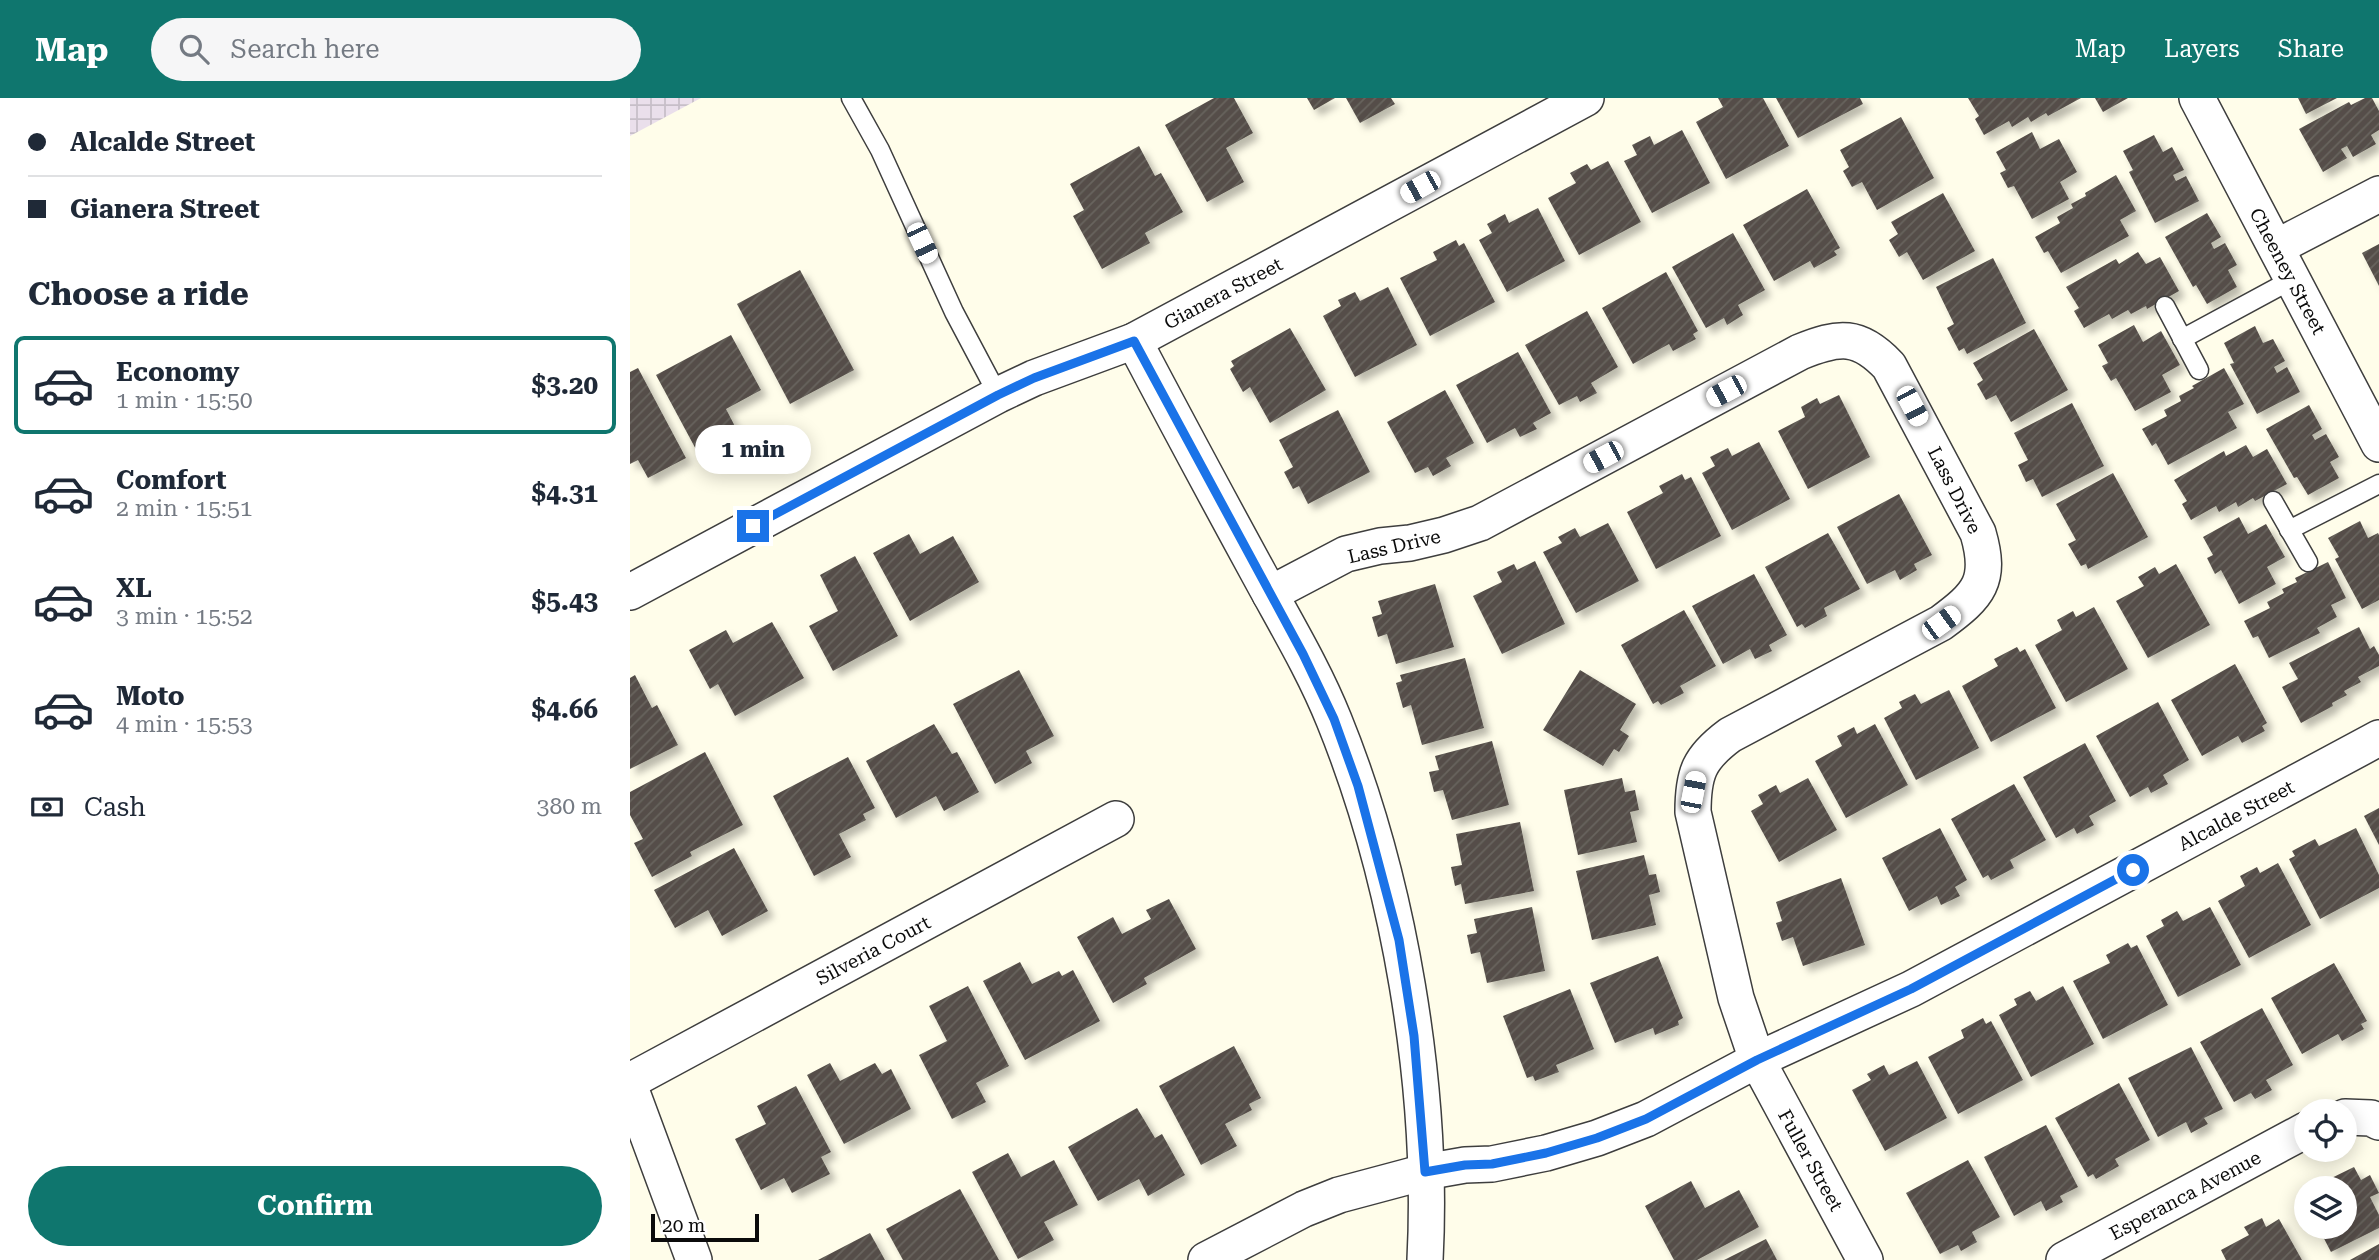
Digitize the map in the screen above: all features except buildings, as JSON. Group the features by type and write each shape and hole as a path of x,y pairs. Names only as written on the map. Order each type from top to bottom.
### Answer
{"street":[{"name":"Gianera Street","path":"630,592 998,395 1034,378 1134,341 1586,98"},
{"name":"Cheeney Street","path":"2197,98 2379,444"},
{"path":"2277,247 2379,194"},
{"name":"Lass Drive","path":"1270,594 1346,554 1380,546 1410,543 1480,523 1821,343 1843,340 1862,343 1876,352 1900,384 1978,533 1984,555 1983,576 1975,594 1960,610 1941,623 1730,735 1709,751 1697,770 1693,812 1736,998 1757,1060"},
{"path":"1134,341 1334,719 1358,786 1399,940 1411,1010 1425,1172 1424,1260"},
{"name":"Alcalde Street","path":"1206,1260 1316,1204 1374,1184 1425,1172 1546,1153 1597,1138 1646,1119 1757,1060 1911,989 2379,738"},
{"name":"Silveria Court","path":"630,1081 1116,819"},
{"name":"Fuller Street","path":"1757,1060 1866,1260"},
{"path":"630,1087 694,1260"},
{"path":"2357,1117 2371,1118 2379,1122"},
{"name":"Esperanca Avenue","path":"2064,1260 2294,1136"}],"lane":[{"path":"851,98 880,150 954,312 998,395"},
{"path":"2182,339 2293,279"},
{"path":"2165,306 2199,370"},
{"path":"2289,530 2379,484"},
{"path":"2273,501 2308,562"}],"shaded area":[{"path":"630,98 701,98 630,136"}],"route":[{"path":"753,526 998,395 1034,378 1134,341 1303,654 1334,719 1358,786 1399,940 1414,1036 1425,1172 1465,1165 1492,1164 1546,1153 1597,1138 1646,1119 1757,1060 1911,989 2133,870"}]}
